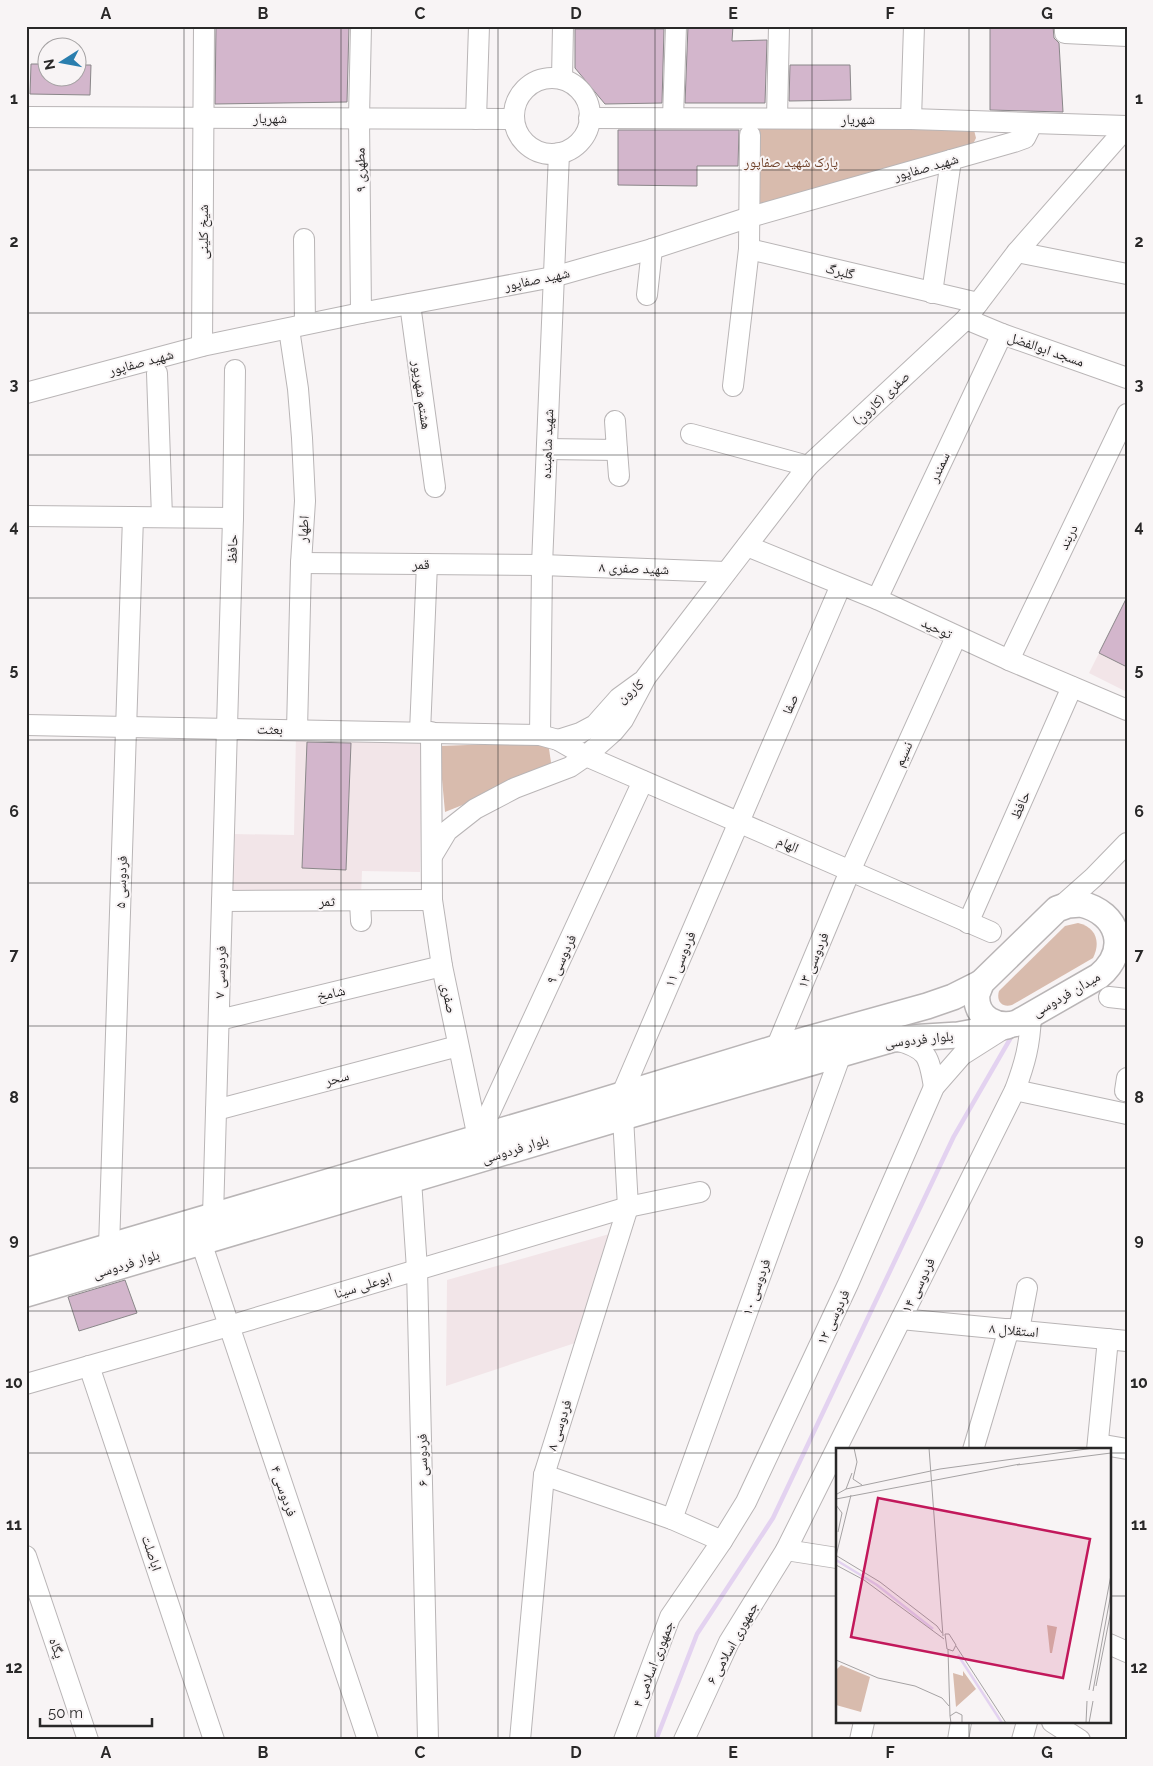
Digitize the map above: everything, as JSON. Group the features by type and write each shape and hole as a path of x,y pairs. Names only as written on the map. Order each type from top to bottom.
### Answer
{"main road":[{"path":"1008,1026 995,1024 985,1018 978,1007 977,995 981,983 1057,909 1068,905 1081,904 1093,907 1114,922"},
{"name":"میدان فردوسی","path":"1008,1026 1117,966 1114,958 1117,946 1114,922"},
{"name":"بلوار فردوسی","path":"26,1294 411,1180 622,1106 776,1048 927,1006 953,997 981,983"},
{"name":"بلوار فردوسی","path":"26,1271 478,1138 840,1054 893,1039 958,1035 1008,1026"}],"street":[{"name":"شیخ کلینی","path":"202,346 204,26"},
{"name":"مطهری ۹","path":"361,313 360,118 362,26"},
{"path":"476,118 479,26"},
{"path":"562,79 563,26"},
{"path":"673,118 676,26"},
{"path":"777,118 779,26"},
{"path":"911,119 914,26"},
{"path":"1065,30 1127,36"},
{"path":"542,79 562,79 575,86 587,103 589,118 586,131 578,143 559,153 545,153 532,148 522,138 515,126 514,119 518,100 530,85 542,79"},
{"name":"شهریار","path":"26,117 514,119"},
{"name":"شهریار","path":"589,118 911,119 1127,127"},
{"name":"شهید صفاپور","path":"26,393 202,346 361,313 553,278 652,249 750,217 1025,138 1032,124"},
{"name":"صفری (کارون)","path":"646,677 808,466 966,319 1017,252 1127,127"},
{"path":"733,386 749,249 750,134"},
{"name":"شهید شاهبنده","path":"549,738 542,565 559,153"},
{"path":"932,293 952,160"},
{"name":"اطهار","path":"297,730 300,563 305,501 298,389 297,327 304,239"},
{"path":"647,295 652,249"},
{"name":"گلبرگ","path":"749,249 978,303"},
{"path":"1017,252 1127,274"},
{"name":"هشتم شهریور","path":"410,304 435,487"},
{"name":"مسجد ابوالفضل","path":"966,319 1002,334 1127,378"},
{"name":"سمندر","path":"877,599 1002,334"},
{"name":"حافظ","path":"227,728 235,370"},
{"path":"157,373 162,517"},
{"name":"دربند","path":"1009,660 1127,414"},
{"path":"615,421 619,476"},
{"path":"691,434 808,466"},
{"path":"547,449 618,450"},
{"path":"26,516 233,518"},
{"name":"فردوسی ۵","path":"109,1247 133,517"},
{"name":"توحید","path":"748,546 877,599 956,637 1127,710"},
{"name":"قمر","path":"300,563 542,565"},
{"name":"صفری","path":"427,564 425,732 432,812 432,900 442,966 478,1138"},
{"name":"شهید صفری ۸","path":"542,565 726,572"},
{"name":"صفا","path":"739,822 841,585"},
{"name":"نسیم","path":"850,871 956,637"},
{"name":"کارون","path":"549,738 580,733 594,725 619,698 646,677"},
{"name":"کارون","path":"432,856 447,831 475,809 515,788 570,767 586,756 614,731 623,720 646,677"},
{"name":"حافظ","path":"968,923 1072,687"},
{"name":"بعثت","path":"26,725 513,734 549,738"},
{"name":"فردوسی ۷","path":"213,1216 227,728"},
{"name":"الهام","path":"549,738 586,756 990,932"},
{"name":"فردوسی ۹","path":"478,1138 644,781"},
{"path":"432,812 455,825"},
{"name":"فردوسی ۱۱","path":"622,1106 739,822"},
{"path":"1057,909 1094,877 1127,843"},
{"name":"فردوسی ۱۳","path":"776,1048 850,871"},
{"path":"1094,877 1097,895 1114,922"},
{"name":"ثمر","path":"222,901 432,900"},
{"path":"360,901 361,921"},
{"name":"شامخ","path":"219,1020 442,966"},
{"name":"فردوسی ۱۴","path":"837,1448 1015,1090 1026,1060 1030,1038 1030,1015"},
{"name":"فردوسی ۱۲","path":"722,1541 746,1502 840,1302 934,1087 962,1055 1008,1026"},
{"path":"893,1039 912,1045 924,1052 930,1065 934,1087"},
{"name":"سحر","path":"216,1110 458,1046"},
{"name":"فردوسی ۱۰","path":"672,1519 840,1054"},
{"path":"1015,1090 1127,1114"},
{"name":"فردوسی ۸","path":"520,1740 544,1475 628,1208 622,1106"},
{"name":"فردوسی ۶","path":"411,1180 418,1269 428,1740"},
{"name":"ابوعلی سینا","path":"26,1384 628,1208 700,1192"},
{"name":"فردوسی ۴","path":"201,1242 368,1740"},
{"path":"974,1448 1027,1288"},
{"name":"استقلال ۸","path":"901,1320 1117,1340"},
{"path":"1117,1340 1098,1447 1127,1449"},
{"name":"اباصلت","path":"89,1366 214,1740"},
{"name":"فردوسی ۱۴","path":"786,1550 836,1450"},
{"path":"544,1475 672,1519 722,1541"},
{"name":"جمهوری اسلامی ۴","path":"624,1740 670,1617 722,1541"},
{"path":"786,1550 836,1558"},
{"name":"جمهوری اسلامی ۶","path":"684,1740 729,1642 786,1550"},
{"name":"پگاه","path":"26,1556 88,1740"},
{"path":"1110,1644 1127,1652"},
{"path":"860,1740 864,1724"},
{"path":"958,1740 962,1724"},
{"path":"1022,1740 1026,1724"},
{"path":"1055,1724 1080,1740"}],"shaded area":[{"path":"1127,597 1127,692 1089,673"},
{"path":"296,734 422,737 420,872 362,871 361,898 232,895 233,834 294,835"},
{"path":"613,1233 575,1343 446,1386 447,1280"}],"green space":[{"name":"پارک شهید صفاپور","path":"756,127 974,130 976,138 972,146 754,210"},
{"path":"548,742 552,769 445,812 439,746"},
{"path":"1078,923 1089,928 1095,936 1097,946 1093,958 1012,1005 1003,1005 998,998 999,991 1065,926"}],"building":[{"path":"216,26 349,26 347,102 215,104"},
{"path":"688,26 733,26 732,41 767,40 765,103 685,103"},
{"path":"990,26 1053,26 1054,38 1059,43 1063,112 990,110"},
{"path":"575,29 664,29 662,103 605,104 575,68"},
{"path":"31,64 38,64 38,88 88,88 88,65 91,65 90,95 30,94"},
{"path":"790,65 850,65 851,100 789,101"},
{"path":"618,130 739,130 738,166 697,166 697,186 618,185"},
{"path":"1127,597 1127,667 1099,653"},
{"path":"307,742 351,743 346,870 302,868"},
{"path":"125,1280 137,1313 79,1331 68,1297"}],"waterway":[{"path":"656,1740 697,1634 773,1518 954,1136 1010,1039"}]}
